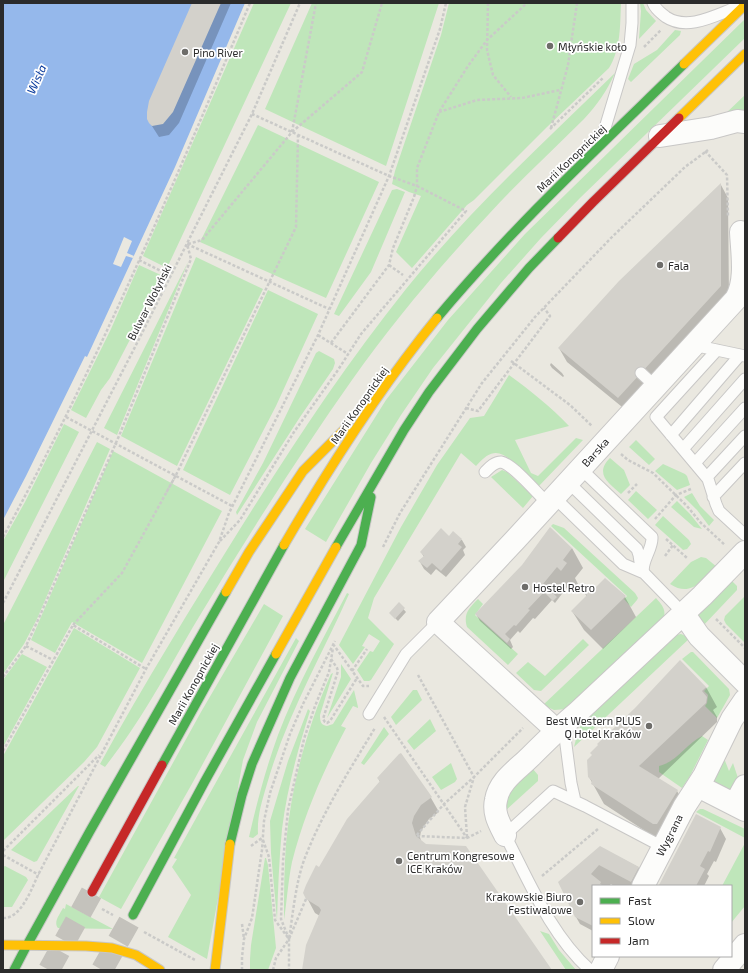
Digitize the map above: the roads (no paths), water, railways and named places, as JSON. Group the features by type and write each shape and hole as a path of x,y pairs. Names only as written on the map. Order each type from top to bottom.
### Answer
{"main road":[{"name":"Marii Konopnickiej","path":"92,892 288,539 329,470 368,411 436,319 487,260 530,215 745,5"},
{"path":"134,915 208,774 377,475 429,392 500,300 559,236 745,54"},
{"path":"14,970 94,824 249,552 303,471 335,438 368,411"},
{"path":"215,970 230,845 250,770 263,736 281,697 361,545 377,475"},
{"path":"3,946 101,946 119,949 136,955 153,964 160,970"}],"street":[{"path":"660,136 711,128 738,121 745,122"},
{"name":"Barska","path":"438,622 562,488 648,380 693,345 736,299 744,272 735,225"},
{"path":"501,828 495,808 498,793 501,786 507,779 556,730 577,713 742,555"},
{"path":"683,613 699,636 745,682"},
{"path":"438,622 556,730"},
{"name":"Wygrana","path":"644,885 684,807 698,786 732,719 745,700"},
{"path":"698,786 742,800"},
{"path":"724,970 745,945"},
{"path":"602,970 608,957"}],"lane":[{"path":"600,147 630,45 632,3"},
{"path":"653,3 656,10 670,19 685,24 703,20 745,5"},
{"path":"670,435 743,356 693,345"},
{"path":"717,350 656,417 707,477 717,508 722,515 745,535"},
{"path":"683,449 745,379"},
{"path":"696,463 745,408"},
{"path":"707,477 745,436"},
{"path":"485,472 494,464 500,462 562,488 652,537 652,544 643,569 644,573"},
{"path":"713,497 745,463"},
{"path":"562,488 637,549 641,570 683,613"},
{"path":"562,488 623,564 644,573"},
{"name":"Barska","path":"369,714 406,654 438,622"},
{"path":"556,730 565,737 571,784 575,801"},
{"path":"590,970 572,953 556,930 501,828 553,791 663,847"}],"water":[{"name":"Wisła","path":"3,3 245,3 175,167 87,357 85,356 3,520"}],"tunnel":[{"path":"49,970 92,892"},
{"path":"102,970 133,915"}],"place":[{"name":"Młyńskie koło","path":"550,46"},
{"name":"Pino River","path":"185,52"},
{"name":"Fala","path":"660,265"},
{"name":"Hostel Retro","path":"525,587"},
{"name":"Best Western PLUS Q Hotel Kraków","path":"649,726"},
{"name":"Centrum Kongresowe ICE Kraków","path":"399,861"},
{"name":"Krakowskie Biuro Festiwalowe","path":"580,902"}]}
